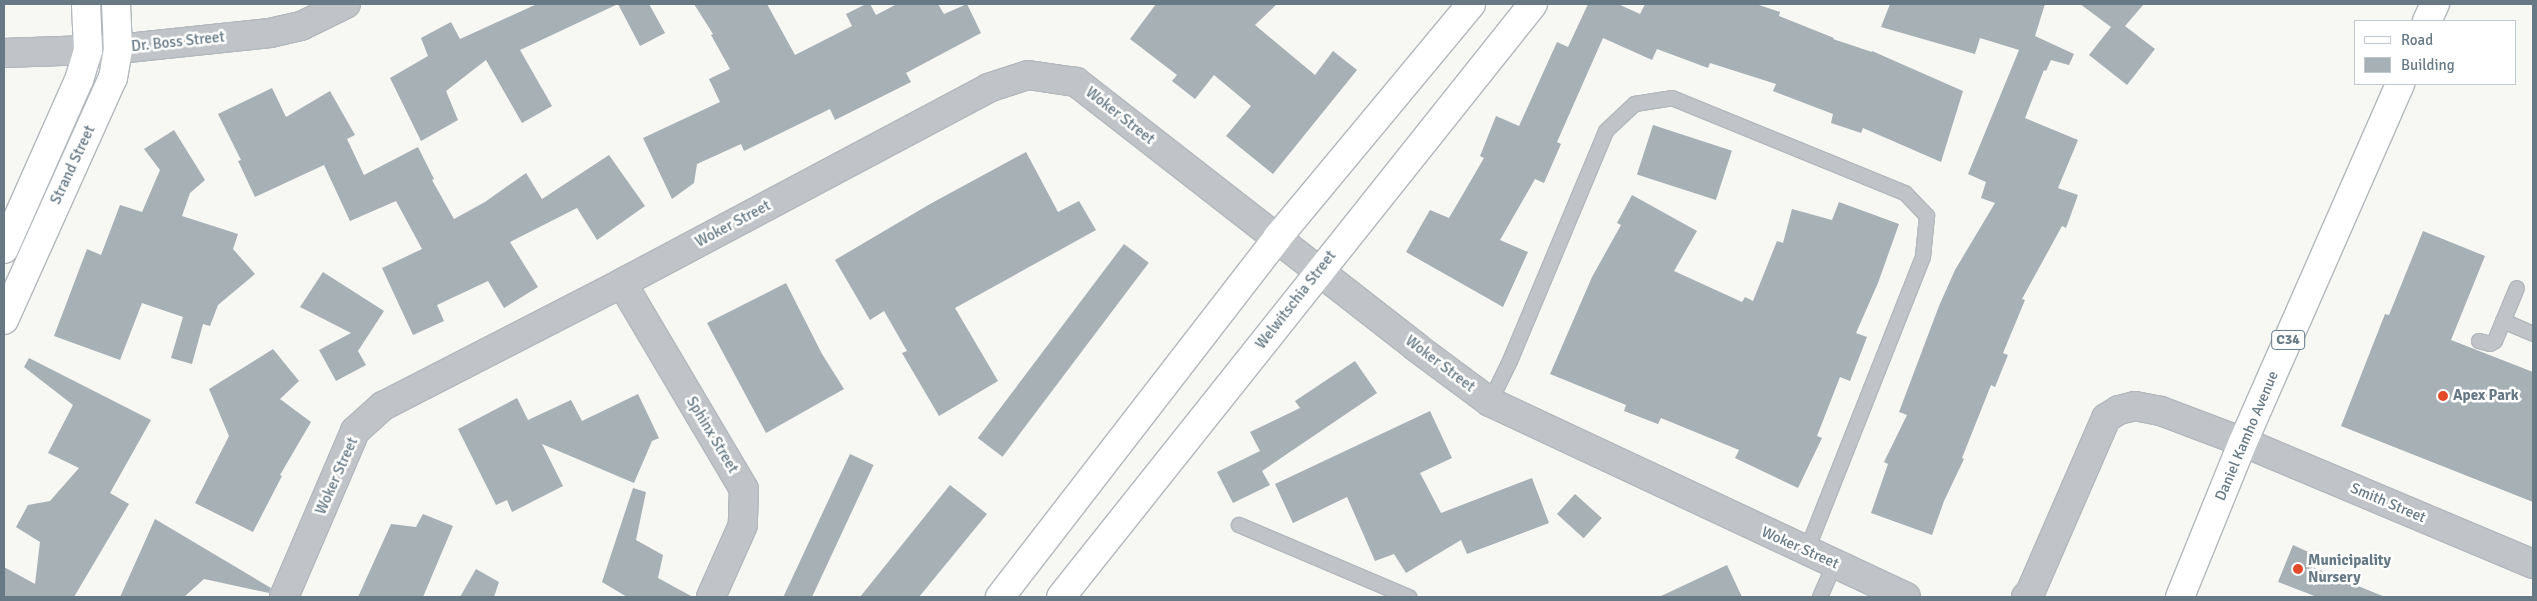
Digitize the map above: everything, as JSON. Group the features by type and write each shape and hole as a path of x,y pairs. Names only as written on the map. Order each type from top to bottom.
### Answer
{"street":[{"name":"Strand Street","path":"4,250 79,80 88,50 86,4"},
{"name":"Strand Street","path":"4,320 113,78 118,49 116,4"},
{"name":"Dr. Boss Street","path":"4,53 118,49 270,32 301,26 346,4"},
{"path":"1000,597 1277,238 1472,4"},
{"name":"Welwitschia Street","path":"1061,597 1318,271 1533,4"},
{"path":"2427,20 2435,4"},
{"name":"Woker Street","path":"284,597 356,432 383,406 622,283 988,88 1028,75 1076,82 1318,271 1490,402 1806,552 1906,597"},
{"name":"Daniel Kamho Avenue","path":"2180,597 2243,442 2400,85"},
{"name":"Sphinx Street","path":"622,283 744,489 743,525 711,597"},
{"path":"2026,597 2030,593 2106,418 2118,410 2135,406 2162,411 2243,442"},
{"name":"Smith Street","path":"2243,442 2533,564"}],"lane":[{"path":"1490,402 1510,361 1606,131 1635,104 1672,98 1905,193 1927,216 1924,257 1806,552"},
{"path":"2480,341 2490,344 2495,341 2517,288"},
{"path":"2503,320 2532,334"},
{"path":"1239,525 1409,597"},
{"path":"1820,597 1834,564"}],"building":[{"path":"537,4 618,4 520,50 552,106 522,123 486,60 446,91 458,120 421,141 390,78 428,56 421,38 451,22 460,39"},
{"path":"618,4 649,4 665,33 640,46"},
{"path":"694,4 767,4 795,55 852,26 846,14 866,4 870,4 876,15 897,4 938,4 944,14 967,4 981,33 906,73 911,82 835,120 830,109 744,151 741,144 697,164 694,183 672,199 643,138 720,102 709,79 730,69 711,35 713,34"},
{"path":"1156,4 1277,4 1255,25 1315,75 1333,51 1357,70 1273,174 1226,136 1251,106 1214,75 1195,99 1172,81 1177,75 1130,39"},
{"path":"1588,4 1618,4 1640,14 1645,4 1756,4 1780,12 1779,16 1833,39 1872,51 1963,91 1941,162 1863,128 1861,133 1831,123 1833,114 1773,91 1776,84 1710,63 1708,68 1657,49 1652,60 1603,38 1557,142 1561,144 1544,183 1535,179 1500,240 1528,252 1503,307 1406,252 1430,210 1449,218 1484,158 1480,156 1496,116 1519,126 1557,42 1568,47"},
{"path":"1890,4 2045,4 2035,36 2074,54 2069,65 2051,60 2046,71 2044,70 2025,118 2078,140 2058,188 2078,195 2066,228 2062,226 2022,299 2025,300 2003,353 2008,355 1995,387 1991,385 1962,458 1964,459 1944,501 1932,535 1871,513 1888,464 1884,462 1907,415 1899,412 1939,306 1955,270 1995,203 1981,198 1986,182 1968,174 2019,50 1980,38 1975,54 1881,27"},
{"path":"2080,4 2144,4 2125,26 2155,49 2127,85 2089,55 2111,27"},
{"path":"272,88 286,117 330,91 355,135 347,139 364,175 418,147 434,179 432,180 454,219 485,202 526,173 542,199 609,155 645,206 597,240 577,208 510,242 538,287 504,308 488,281 437,305 444,321 413,335 382,268 422,249 396,201 350,221 324,165 255,197 238,161 241,160 218,114"},
{"path":"1653,125 1732,151 1716,200 1637,174"},
{"path":"174,130 205,180 190,193 182,216 238,234 233,249 255,274 218,305 210,326 203,324 192,364 171,358 183,317 142,303 120,360 54,336 87,249 101,255 120,205 142,212 160,170 144,149"},
{"path":"1026,152 1058,212 1079,201 1096,230 955,308 998,381 939,416 902,353 907,351 884,311 870,320 835,260 930,204"},
{"path":"1632,195 1697,231 1674,271 1742,302 1745,297 1753,301 1777,241 1783,243 1792,209 1832,220 1839,202 1899,224 1878,283 1856,333 1867,337 1850,381 1840,377 1817,436 1822,438 1798,488 1735,458 1739,450 1661,418 1658,424 1624,411 1626,405 1550,374 1592,277 1621,225 1617,223"},
{"name":"Apex Park","path":"2423,231 2485,256 2451,340 2533,372 2533,502 2341,426 2385,314 2389,315"},
{"path":"1124,244 1149,263 1003,457 978,438"},
{"path":"323,272 384,311 358,351 366,365 336,381 319,350 351,333 300,307"},
{"path":"786,283 822,354 844,389 766,433 707,323"},
{"path":"273,349 299,381 280,399 311,422 280,475 282,476 253,532 195,503 229,436 209,389"},
{"path":"29,358 151,420 110,493 129,504 74,597 4,597 4,567 35,584 40,542 16,527 28,505 50,501 79,468 48,453 73,405 24,367"},
{"path":"1355,361 1377,393 1262,471 1270,485 1233,503 1217,472 1260,451 1250,432 1300,408 1295,401"},
{"path":"638,394 659,438 652,441 634,483 542,444 563,486 512,512 507,500 496,505 458,429 517,398 528,420 571,400 582,421"},
{"path":"1430,411 1452,458 1420,473 1441,513 1532,478 1549,523 1467,554 1461,540 1406,573 1394,554 1375,561 1347,497 1293,523 1275,484"},
{"path":"850,454 874,465 812,597 784,596"},
{"path":"950,485 987,514 919,597 860,597"},
{"path":"633,488 646,492 636,540 663,555 658,578 693,597 627,597 602,582"},
{"path":"1575,494 1602,518 1584,538 1557,514"},
{"path":"423,514 453,526 423,597 358,597 391,524 416,527"},
{"path":"155,519 271,588 269,593 204,579 184,597 120,597"},
{"path":"2293,545 2317,556 2312,567 2385,597 2317,597 2278,582"},
{"path":"1727,565 1742,597 1659,597"},
{"path":"476,569 499,582 494,597 460,597"}],"place":[{"name":"Apex Park","path":"2443,396"},
{"name":"Municipality Nursery","path":"2298,569"}]}
